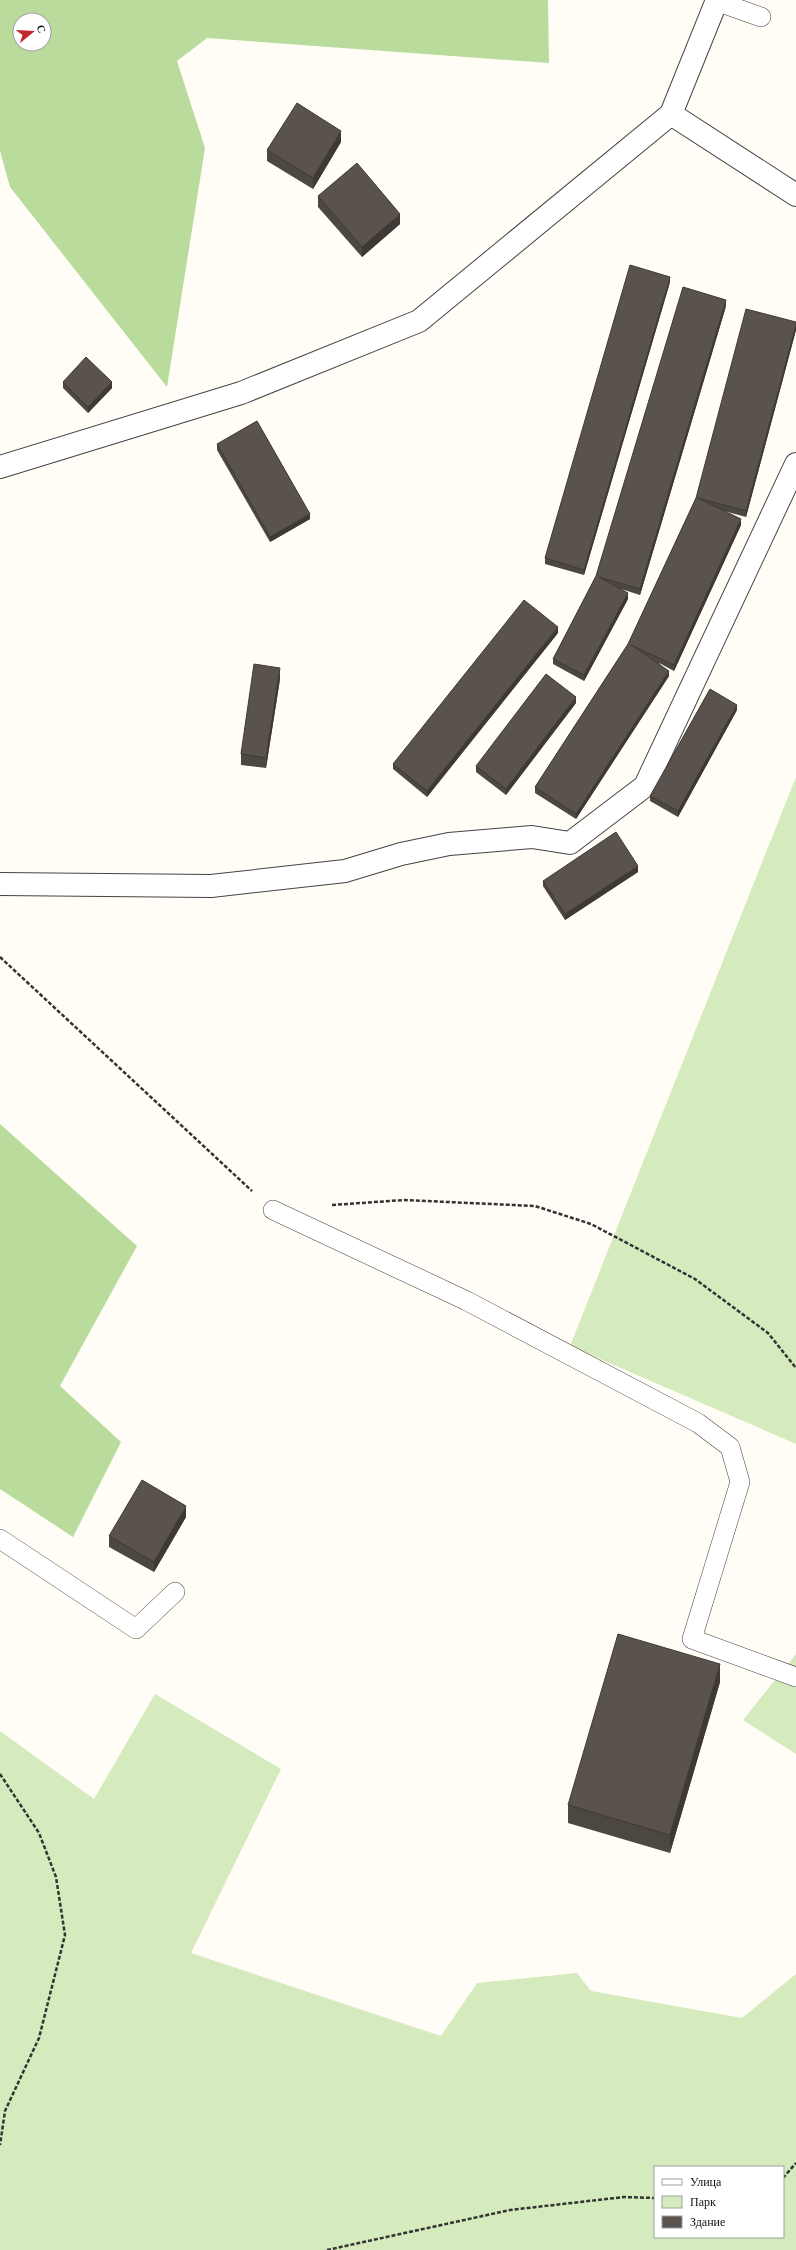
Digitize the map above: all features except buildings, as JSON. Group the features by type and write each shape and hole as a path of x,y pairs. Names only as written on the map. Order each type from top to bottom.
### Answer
{"street":[{"path":"0,467 241,393 419,321 672,114 717,1"},
{"path":"672,114 796,195"},
{"path":"0,884 211,886 345,872 401,854 449,844 532,837 570,843 645,786 796,464"}],"lane":[{"path":"717,1 761,17"},
{"path":"273,1210 467,1301 698,1423 730,1447 740,1482 692,1639 796,1677"},
{"path":"0,1539 136,1629 175,1592"}],"path":[{"path":"0,957 273,1210"},
{"path":"327,1206 404,1200 536,1206 591,1224 695,1279 768,1333 796,1368"},
{"path":"0,1774 39,1833 56,1877 65,1935 39,2038 5,2111 0,2145"},
{"path":"784,2177 796,2163"},
{"path":"327,2250 510,2210 624,2197 654,2198"}],"green space":[{"path":"0,0 548,0 549,63 207,38 177,61 205,148 167,387 10,187 0,151"},
{"path":"796,777 796,1444 570,1346"},
{"path":"0,1124 137,1246 60,1386 121,1442 73,1537 0,1489"},
{"path":"796,1654 796,1754 743,1720"},
{"path":"155,1694 281,1769 191,1953 441,2036 477,1983 577,1973 591,1991 742,2018 796,1974 796,2250 0,2250 0,1731 94,1799"}]}
